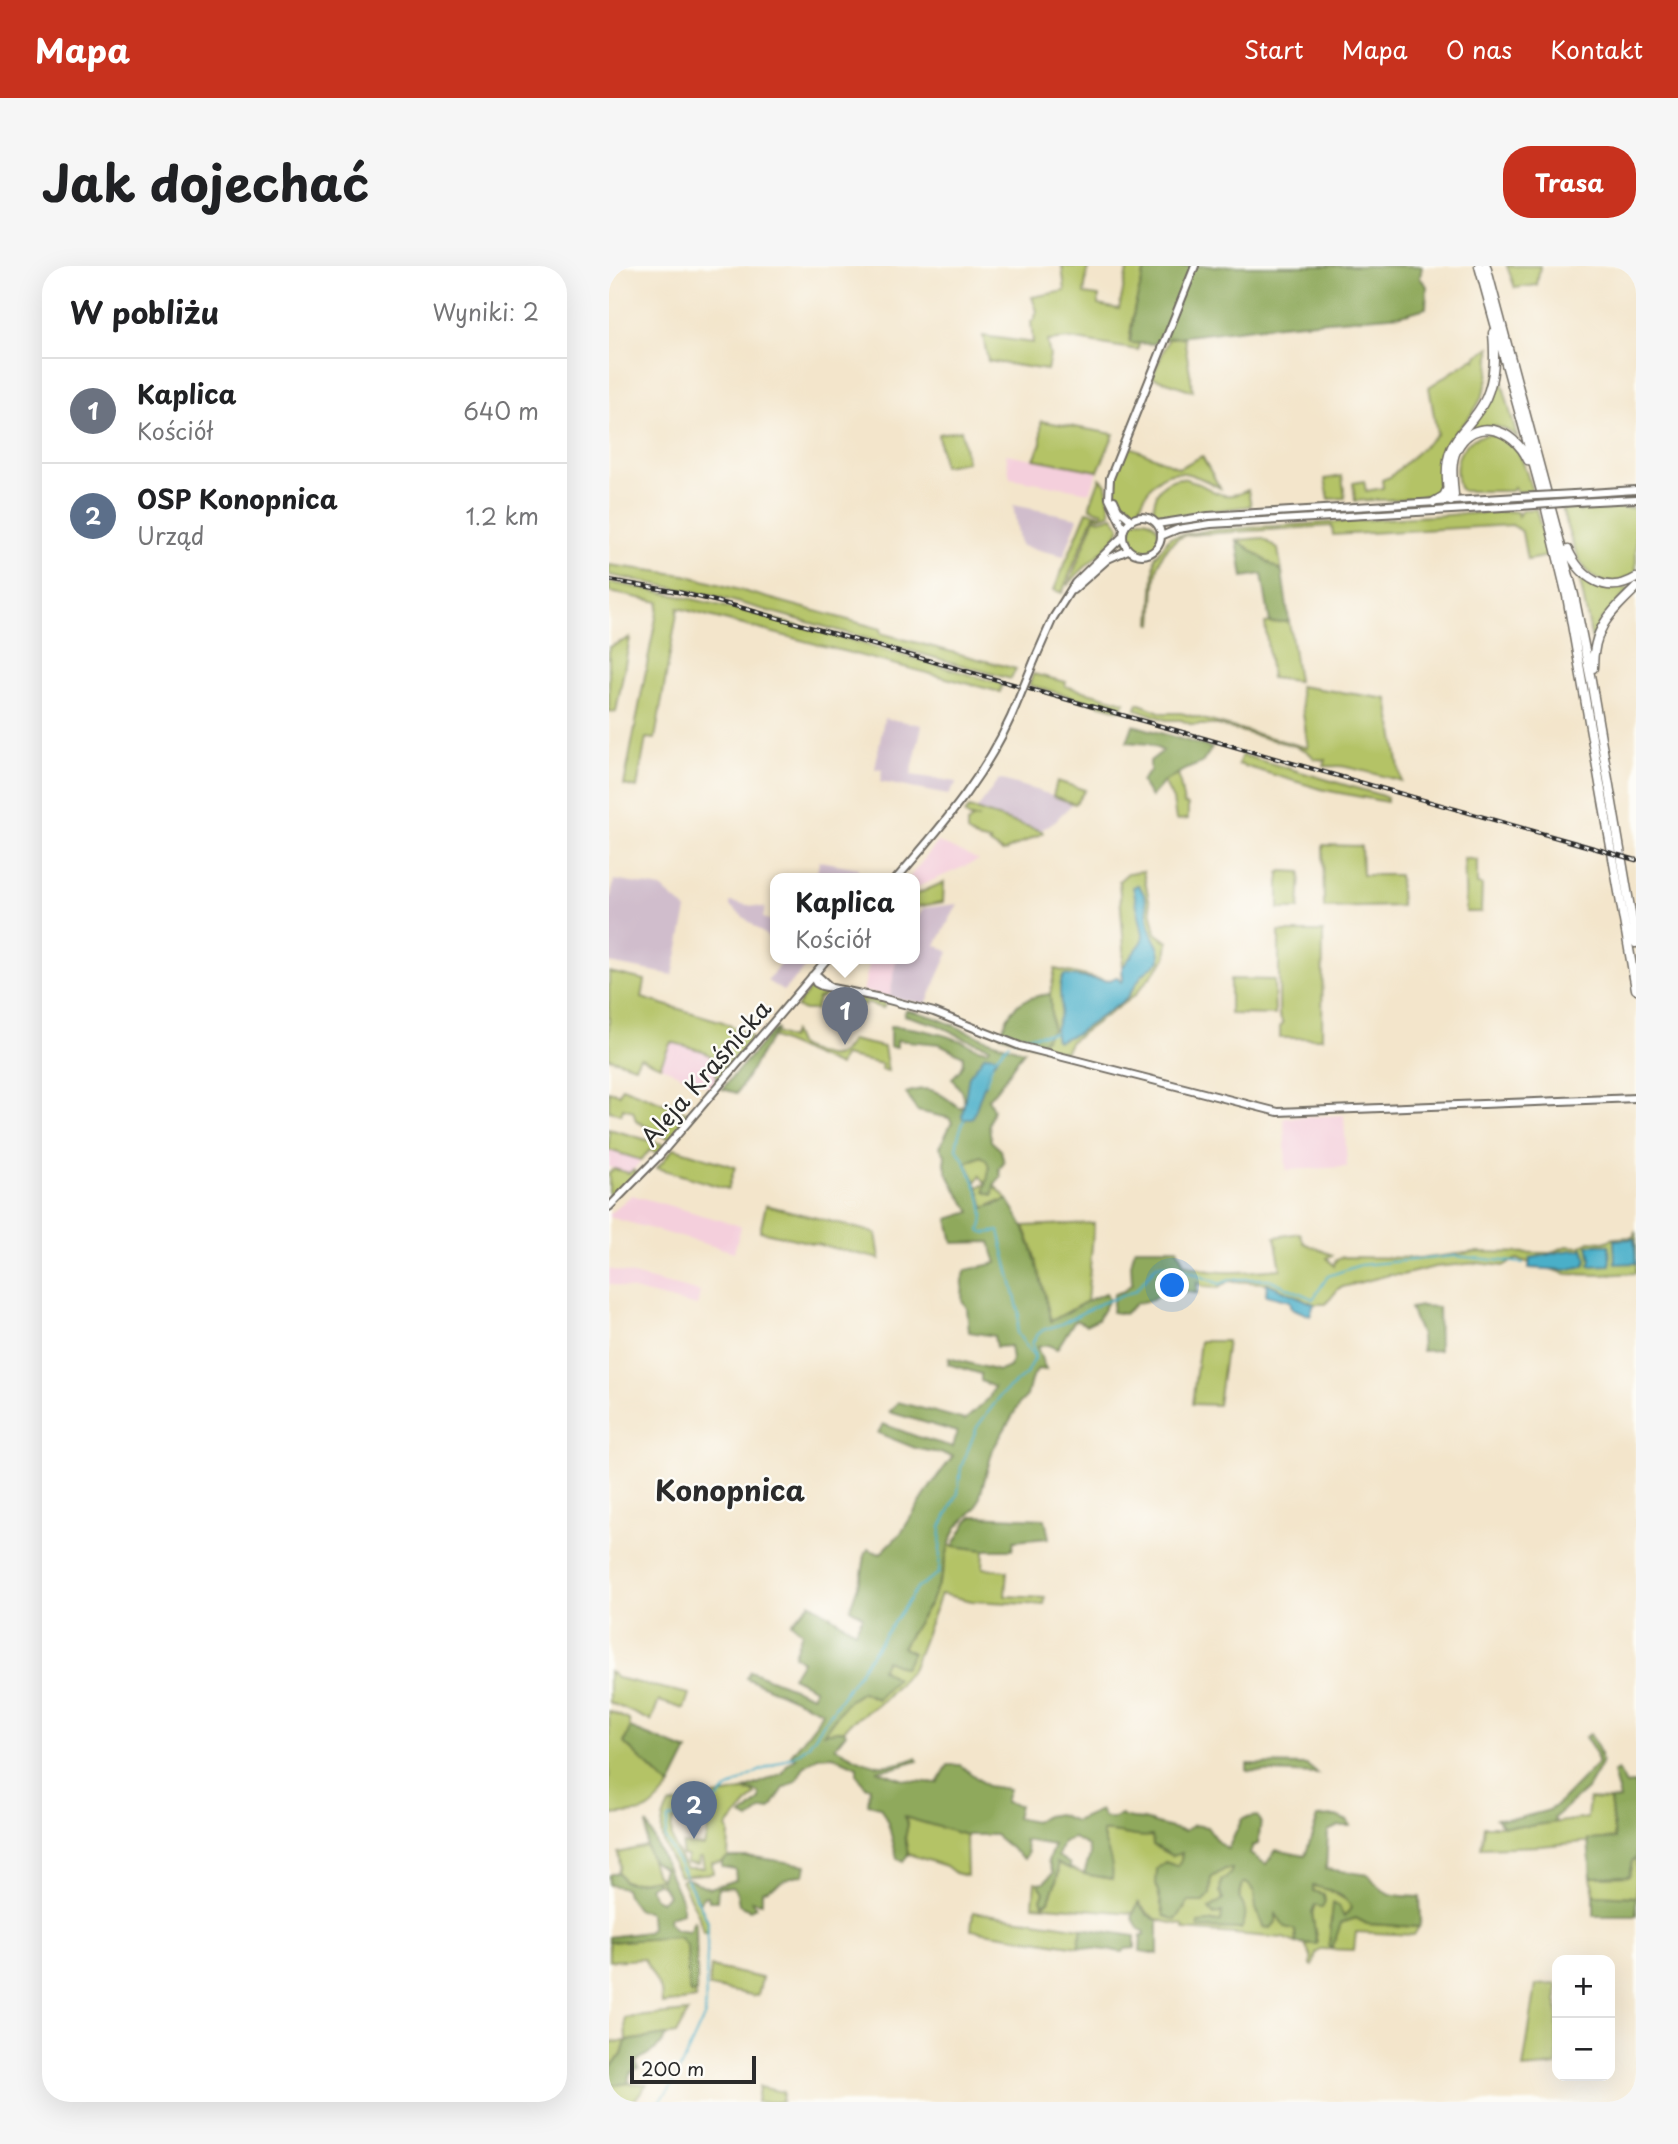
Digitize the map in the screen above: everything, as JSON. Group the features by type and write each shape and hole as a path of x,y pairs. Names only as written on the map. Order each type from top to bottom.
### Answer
{"highway":[{"path":"1479,266 1540,488 1580,658 1636,989"},
{"path":"1486,266 1576,603 1636,943"},
{"path":"1452,505 1447,466 1451,448 1481,408 1492,382 1495,349 1490,310"},
{"path":"1452,505 1456,452 1466,438 1486,430 1500,431 1519,444 1540,488"},
{"path":"1434,502 1444,496 1448,488"},
{"path":"1557,524 1575,565 1588,578 1616,586 1636,578"},
{"path":"1594,698 1594,653 1598,635 1607,618 1636,588"}],"main road":[{"path":"901,873 974,784 996,747 1053,618 1084,572 1123,533 1131,520 1146,517 1157,524 1161,537 1158,547 1150,554 1137,555 1128,550 1123,533 1109,498 1110,478 1195,266"},
{"path":"1110,478 1115,503 1131,520"},
{"path":"1161,537 1178,529 1211,524 1452,505 1518,497 1636,490"},
{"path":"1157,524 1208,516 1434,502 1452,505 1520,506 1636,499"},
{"path":"1069,594 1108,559 1128,550"},
{"name":"Aleja Kraśnicka","path":"609,1207 659,1156 823,964"},
{"path":"812,976 818,976 829,986 934,1012 1020,1046 1281,1112 1636,1098"}],"shaded area":[{"path":"1006,454 1098,471 1090,492 1010,478"},
{"path":"1013,505 1078,518 1064,556 1022,546"},
{"path":"884,718 922,725 911,775 957,782 948,795 880,782 882,770 875,769"},
{"path":"999,779 1073,803 1054,822 1041,830 976,811"},
{"path":"938,842 979,860 920,886 920,873 913,873"},
{"path":"819,861 858,868 858,873 817,873"},
{"path":"614,880 661,888 687,910 673,975 609,963 609,905"},
{"path":"730,902 765,908 763,918 770,920 770,939 730,906"},
{"path":"958,904 936,945 949,952 926,1004 890,997 895,964 920,964 920,914 923,908"},
{"path":"780,964 807,966 783,991 767,981"},
{"path":"895,964 890,997 863,991 869,965"},
{"path":"670,1041 703,1051 722,1063 716,1071 715,1081 709,1087 660,1066"},
{"path":"1344,1115 1347,1167 1286,1170 1284,1118"},
{"path":"609,1150 641,1160 630,1174 609,1167"},
{"path":"632,1195 741,1226 734,1252 609,1217 609,1214"},
{"path":"609,1269 700,1292 697,1306 609,1284"}],"green space":[{"path":"1062,266 1088,266 1084,294 1099,296 1098,305 1119,309 1128,266 1146,266 1134,309 1129,341 1139,343 1138,350 1070,339 1047,341 1050,356 1047,370 988,361 983,336 1033,343 1031,321 1037,311 1032,297 1065,291"},
{"path":"1146,266 1422,266 1420,278 1427,286 1426,308 1402,315 1279,325 1169,338 1158,340 1154,344 1130,343 1134,310"},
{"path":"1507,266 1540,266 1537,285 1515,288"},
{"path":"1184,337 1193,391 1152,377 1169,338"},
{"path":"1490,347 1490,367 1483,394 1446,449 1443,488 1414,498 1355,501 1353,483 1364,481 1366,491 1383,488 1382,480 1390,477 1437,434 1429,387 1474,358 1476,360 1477,356"},
{"path":"1498,367 1517,437 1505,429 1493,426 1467,432 1490,398"},
{"path":"1041,421 1114,434 1098,471 1034,459 1041,443"},
{"path":"961,430 967,462 943,466 938,434"},
{"path":"1491,434 1501,436 1515,447 1524,464 1532,491 1517,492 1514,487 1512,491 1463,491 1459,488 1457,468 1461,452 1473,440"},
{"path":"1126,445 1179,468 1202,456 1220,488 1193,475 1166,475 1150,488 1137,512 1128,514 1120,506 1114,489 1116,473"},
{"path":"1342,476 1345,498 1329,499 1325,479"},
{"path":"1100,478 1106,484 1111,513 1100,517 1096,516 1097,513 1102,515 1103,512 1091,508 1090,505"},
{"path":"1180,478 1220,494 1237,494 1248,490 1251,506 1158,518 1153,513 1159,490 1167,482"},
{"path":"1577,507 1580,512 1582,508 1589,507 1636,508 1636,572 1619,581 1605,582 1593,577 1576,553 1562,508"},
{"path":"1536,509 1549,556 1527,560 1522,532 1512,525 1333,535 1332,526 1186,535 1174,541 1160,560 1151,624 1155,557 1170,537 1211,530 1509,511 1517,512 1518,516 1522,510"},
{"path":"1087,511 1095,513 1062,593 1054,590"},
{"path":"1113,516 1120,527 1117,534 1068,586 1095,518 1100,520"},
{"path":"1142,519 1154,524 1159,536 1154,548 1142,553 1130,548 1125,536 1130,524"},
{"path":"1262,538 1278,549 1282,572 1237,540"},
{"path":"1237,540 1282,572 1289,621 1270,623 1262,574 1243,577"},
{"path":"609,565 685,575 881,629 880,633 1016,669 1011,679 715,596 609,575"},
{"path":"1579,576 1599,587 1631,588 1599,622 1592,640"},
{"path":"609,582 708,603 856,641 1002,684 1000,692 678,608 655,739 646,738 637,788 624,785 659,602 609,592"},
{"path":"1289,621 1298,681 1271,678 1265,623"},
{"path":"630,638 616,712 609,711 609,647"},
{"path":"1033,674 1066,682 1065,686 1125,702 1120,710 1029,685"},
{"path":"1299,686 1388,699 1401,781 1343,766 1324,766 1326,760 1315,759 1307,751 1295,746 1218,725 1192,725 1181,720 1166,720 1136,709 1138,703 1162,713 1181,713 1308,748"},
{"path":"1133,725 1212,748 1202,763 1164,782 1151,797 1141,781 1150,771 1150,761 1163,751 1149,744 1127,742"},
{"path":"1242,755 1380,795 1387,798 1387,802 1324,790 1238,764"},
{"path":"1178,773 1184,804 1188,805 1188,819 1176,820 1173,800 1164,782"},
{"path":"1057,781 1085,790 1075,804 1053,796"},
{"path":"969,808 1043,833 1003,852 990,842 967,832 967,824 972,819 979,818 970,818 965,814"},
{"path":"1323,845 1361,846 1362,875 1399,875 1401,906 1324,908"},
{"path":"1464,858 1477,860 1477,884 1482,885 1481,912 1466,912"},
{"path":"1143,871 1156,933 1168,942 1166,958 1135,995 1071,1041 1065,1052 1029,1044 1042,1042 1052,1030 1050,994 1055,969 1108,981 1117,977 1121,982 1123,980 1124,949 1119,881 1128,873"},
{"path":"1301,872 1299,909 1279,909 1279,873"},
{"path":"944,882 943,902 920,906 920,893"},
{"path":"1279,932 1323,932 1322,1038 1280,1038 1280,1027 1283,1024 1279,1015"},
{"path":"609,972 645,980 642,998 723,1022 752,1037 716,1082 716,1071 721,1063 703,1051 671,1042 660,1066 640,1057 635,1066 609,1058"},
{"path":"1230,979 1274,980 1275,1015 1230,1014"},
{"path":"816,988 885,1004 883,1008 866,1003 864,1006 860,1002 824,994 818,998 815,1010 796,1007 810,989"},
{"path":"1050,994 1052,1030 1042,1042 1029,1044 1001,1035 1008,1017 1018,1005"},
{"path":"906,1010 1024,1051 988,1099 993,1109 989,1124 991,1141 1001,1150 1004,1163 999,1169 1001,1177 994,1185 993,1195 985,1192 989,1167 985,1159 981,1156 966,1163 980,1192 984,1208 1008,1200 1017,1214 1035,1258 1051,1321 1106,1293 1109,1300 1098,1319 1086,1325 1075,1320 1057,1349 1048,1345 1037,1347 1046,1370 1038,1369 1031,1380 1027,1396 1020,1403 993,1449 977,1507 957,1527 930,1603 902,1647 913,1653 904,1668 886,1660 881,1669 896,1679 877,1699 862,1692 847,1702 824,1733 844,1730 846,1733 835,1747 866,1762 893,1765 916,1758 918,1761 876,1770 904,1780 937,1783 948,1765 960,1765 987,1786 1009,1789 1005,1802 1019,1805 1016,1818 1034,1822 1058,1814 1075,1821 1100,1810 1104,1817 1111,1819 1121,1815 1184,1831 1194,1825 1207,1827 1217,1841 1228,1849 1242,1819 1257,1816 1261,1821 1258,1844 1253,1846 1250,1854 1266,1864 1276,1850 1305,1856 1318,1817 1336,1816 1348,1821 1350,1826 1339,1826 1328,1831 1326,1869 1369,1875 1385,1892 1420,1897 1419,1927 1367,1924 1356,1918 1341,1923 1332,1949 1329,1946 1333,1903 1339,1907 1344,1917 1351,1908 1341,1896 1313,1886 1313,1891 1324,1894 1325,1901 1322,1908 1315,1905 1312,1913 1317,1944 1296,1943 1295,1930 1285,1927 1276,1914 1276,1922 1271,1928 1264,1927 1256,1909 1254,1892 1248,1883 1243,1883 1239,1898 1244,1906 1245,1917 1241,1929 1199,1928 1198,1923 1221,1921 1222,1912 1214,1915 1209,1909 1223,1899 1220,1892 1221,1881 1232,1869 1225,1869 1211,1878 1210,1894 1204,1902 1188,1902 1176,1920 1164,1916 1156,1884 1157,1869 1165,1862 1177,1866 1182,1853 1173,1856 1153,1845 1152,1836 1139,1837 1108,1832 1102,1832 1111,1861 1112,1879 1084,1874 1090,1855 1088,1846 1074,1838 1063,1842 1058,1856 1070,1864 1070,1869 1057,1863 1056,1882 1049,1901 1043,1904 1041,1899 1044,1892 1038,1883 1044,1882 1053,1873 1048,1861 1054,1845 1024,1840 1028,1852 1024,1859 995,1835 966,1835 904,1817 908,1824 905,1838 908,1854 903,1862 897,1858 888,1823 880,1807 868,1804 870,1787 866,1787 857,1775 857,1767 833,1756 818,1757 804,1767 797,1780 784,1788 770,1809 761,1810 749,1820 742,1816 760,1800 757,1792 745,1789 783,1773 787,1765 796,1758 791,1755 822,1711 746,1678 750,1671 813,1696 814,1688 792,1677 802,1661 794,1655 802,1632 791,1623 810,1603 855,1631 863,1616 850,1608 868,1549 880,1554 901,1533 953,1456 915,1448 878,1433 883,1424 953,1447 957,1432 889,1412 898,1402 965,1420 989,1398 994,1387 981,1381 981,1374 948,1364 949,1358 999,1371 1010,1367 1012,1360 1010,1346 996,1347 994,1336 969,1332 967,1308 962,1301 966,1270 997,1263 990,1242 953,1243 948,1219 971,1212 949,1177 945,1155 940,1147 952,1122 949,1118 917,1111 906,1093 929,1090 941,1094 960,1108 965,1103 952,1078 963,1063 963,1056 940,1044 897,1040 897,1047 890,1047 890,1026 936,1033 981,1049 988,1050 990,1047 938,1025 904,1015"},
{"path":"778,1029 737,1093 722,1089 771,1032"},
{"path":"793,1032 799,1046 821,1055 835,1056 841,1053 851,1040 884,1047 888,1071 881,1069 882,1064 843,1056 839,1066 771,1037 776,1033 790,1039"},
{"path":"622,1087 692,1116 670,1139 636,1121 633,1111 623,1108 621,1114 609,1111 609,1091 619,1094"},
{"path":"609,1129 665,1145 656,1153 650,1150 641,1160 609,1150"},
{"path":"674,1148 735,1167 728,1189 657,1168"},
{"path":"981,1156 988,1160 994,1185 1008,1200 994,1203 984,1209 977,1187 986,1184 980,1176 976,1182 966,1163"},
{"path":"614,1169 629,1173 633,1170 637,1173 609,1200 609,1173"},
{"path":"766,1205 876,1233 880,1259 760,1231"},
{"path":"1094,1223 1087,1301 1051,1321 1024,1226"},
{"path":"1636,1231 1636,1273 1567,1274 1517,1259 1503,1266 1477,1263 1435,1267 1339,1288 1326,1304 1314,1304 1267,1283 1228,1281 1219,1288 1204,1287 1197,1282 1197,1293 1174,1290 1173,1285 1184,1264 1219,1272 1281,1269 1275,1237 1300,1233 1304,1243 1332,1255 1327,1258 1334,1266 1335,1261 1342,1257 1426,1258 1473,1252 1551,1253 1566,1246 1580,1247 1589,1241 1604,1242 1614,1238 1633,1237"},
{"path":"1135,1248 1177,1248 1184,1264 1173,1285 1152,1300 1137,1303 1124,1314 1112,1312 1114,1294 1124,1291 1132,1283 1131,1264"},
{"path":"1438,1307 1439,1350 1422,1351 1421,1336 1410,1308"},
{"path":"1200,1341 1227,1341 1218,1405 1192,1404"},
{"path":"974,1516 1045,1519 1049,1538 1014,1541 1012,1550 953,1546 968,1520"},
{"path":"949,1545 984,1550 983,1568 1007,1571 1005,1596 1045,1598 1044,1605 972,1601 941,1594 912,1670 884,1700 844,1730 823,1733 847,1702 862,1692 877,1699 896,1679 881,1669 886,1660 904,1668 902,1647 930,1603 942,1575"},
{"path":"609,1671 617,1678 689,1694 684,1709 659,1701 651,1721 609,1702"},
{"path":"609,1711 629,1720 630,1728 624,1743 670,1787 656,1804 644,1811 609,1815"},
{"path":"630,1728 688,1751 670,1787 624,1743"},
{"path":"1590,1734 1599,1750 1602,1763 1587,1789 1554,1818 1556,1822 1504,1826 1496,1819 1519,1818 1556,1806 1597,1764 1596,1754 1585,1737"},
{"path":"1247,1764 1307,1765 1318,1774 1247,1771"},
{"path":"1618,1770 1626,1785 1636,1783 1636,1858 1632,1861 1629,1876 1591,1877 1588,1840 1615,1838 1610,1800 1620,1799 1613,1773"},
{"path":"741,1791 754,1792 755,1795 727,1827 728,1857 722,1862 712,1863 713,1873 680,1876 661,1834 669,1805","holes":["712,1811 704,1846 683,1844 681,1855 687,1856 686,1863 698,1864 699,1858 702,1858 704,1868 686,1868 672,1839 673,1820"]},
{"path":"1589,1799 1610,1800 1615,1839 1481,1848 1484,1826 1530,1826 1587,1818"},
{"path":"903,1816 966,1835 967,1876 908,1854 905,1838 908,1824"},
{"path":"647,1824 682,1901 682,1913 670,1917 669,1921 674,1929 689,1931 694,1921 696,1924 697,1983 696,1992 691,1994 687,1946 679,1937 609,1942 609,1937 647,1932 651,1928 647,1911 638,1910 625,1888 609,1885 609,1875 618,1872 624,1881 632,1883 657,1879 656,1883 649,1887 655,1898 661,1901 668,1895 660,1881 664,1869 652,1861 646,1846"},
{"path":"1102,1831 1152,1836 1182,1852 1177,1866 1184,1909 1188,1902 1210,1894 1211,1878 1225,1869 1233,1869 1223,1899 1217,1905 1223,1912 1221,1921 1210,1922 1199,1928 1241,1929 1239,1899 1243,1883 1248,1883 1254,1892 1256,1909 1263,1927 1271,1928 1276,1922 1275,1914 1295,1930 1296,1943 1283,1938 1185,1930 1182,1925 1153,1917 1139,1903 1133,1913 1033,1905 1035,1882 1044,1892 1043,1904 1049,1901 1059,1873 1056,1862 1084,1874 1112,1879"},
{"path":"646,1846 656,1875 663,1886 656,1883 656,1879 632,1883 624,1881 618,1872 618,1853"},
{"path":"728,1857 754,1857 806,1865 804,1875 792,1877 762,1891 762,1903 752,1901 756,1907 750,1910 739,1905 733,1887 718,1888 717,1901 709,1901 708,1896 703,1897 699,1903 686,1878 709,1888 736,1880 735,1869 722,1867 722,1862"},
{"path":"1636,1858 1636,1897 1594,1895 1591,1877 1629,1876 1632,1861"},
{"path":"686,1878 708,1921 708,1933 703,1932 698,1914 681,1880"},
{"path":"1313,1886 1325,1888 1349,1902 1351,1908 1344,1917 1331,1918 1331,1949 1341,1923 1356,1918 1367,1924 1419,1927 1414,1935 1356,1932 1354,1950 1321,1949 1316,1953 1313,1966 1305,1944 1317,1943 1312,1915 1315,1905"},
{"path":"1594,1895 1636,1897 1636,1916 1594,1916"},
{"path":"1138,1903 1147,1914 1158,1921 1158,1954 1140,1951 1141,1936 1144,1936 1145,1932 1139,1929 1132,1917"},
{"path":"973,1912 1082,1928 1078,1947 971,1930"},
{"path":"1082,1928 1135,1936 1135,1948 1125,1949 1123,1952 1078,1947"},
{"path":"679,1936 687,1946 688,1982 691,1994 696,1992 695,1999 662,2004 661,1990 644,1959 609,1961 609,1942"},
{"path":"711,1967 762,1978 758,1996 709,1987"},
{"path":"1552,1984 1552,2066 1523,2069 1536,1985"},
{"path":"688,2012 676,2034 626,2041 625,2018"},
{"path":"666,2035 657,2048 636,2062 639,2068 630,2073 629,2083 609,2086 609,2068 622,2055 626,2041"},
{"path":"626,2041 622,2055 609,2068 609,2042"},
{"path":"647,2084 633,2102 609,2102 609,2086"},
{"path":"759,2087 783,2092 782,2102 757,2102"}],"water":[{"path":"1138,885 1146,900 1150,929 1160,960 1142,975 1126,999 1077,1033 1056,1040 1055,1030 1061,1008 1060,984 1064,975 1108,981 1117,977 1121,982 1123,980 1122,968 1142,942 1143,934 1133,887"},
{"path":"985,1055 998,1056 991,1066 973,1117 964,1120 962,1116 969,1076"},
{"path":"1634,1239 1636,1263 1615,1264 1614,1240"},
{"path":"1588,1245 1609,1245 1610,1265 1589,1266 1591,1260"},
{"path":"1583,1248 1587,1260 1584,1266 1566,1270 1529,1268 1530,1258"},
{"path":"1267,1283 1314,1304 1310,1316 1292,1308 1290,1301 1266,1295"}],"waterway":[{"path":"1014,1040 1053,1033"},
{"path":"996,1057 1009,1043"},
{"path":"986,1083 992,1065"},
{"path":"964,1120 957,1147 980,1196 983,1214 980,1231 999,1231 1019,1312 1017,1333 1034,1357"},
{"path":"685,1875 665,1838 668,1819 715,1802 726,1790 757,1772 794,1756 808,1746 917,1588 939,1573 941,1527 958,1493 961,1467 977,1427 1001,1395 1027,1373 1035,1358 1032,1344 1043,1330 1135,1291 1157,1265 1174,1266 1220,1284 1232,1279 1269,1279 1313,1299 1328,1276 1360,1265 1455,1256 1523,1263"},
{"path":"659,2102 673,2084 705,2015 708,1921 686,1878"}],"railway":[{"path":"609,580 678,592 739,607 1636,860"}],"place":[{"name":"Kaplica","path":"845,1045"},
{"name":"OSP Konopnica","path":"694,1839"}],"district":[{"name":"Konopnica","path":"730,1489"}]}
